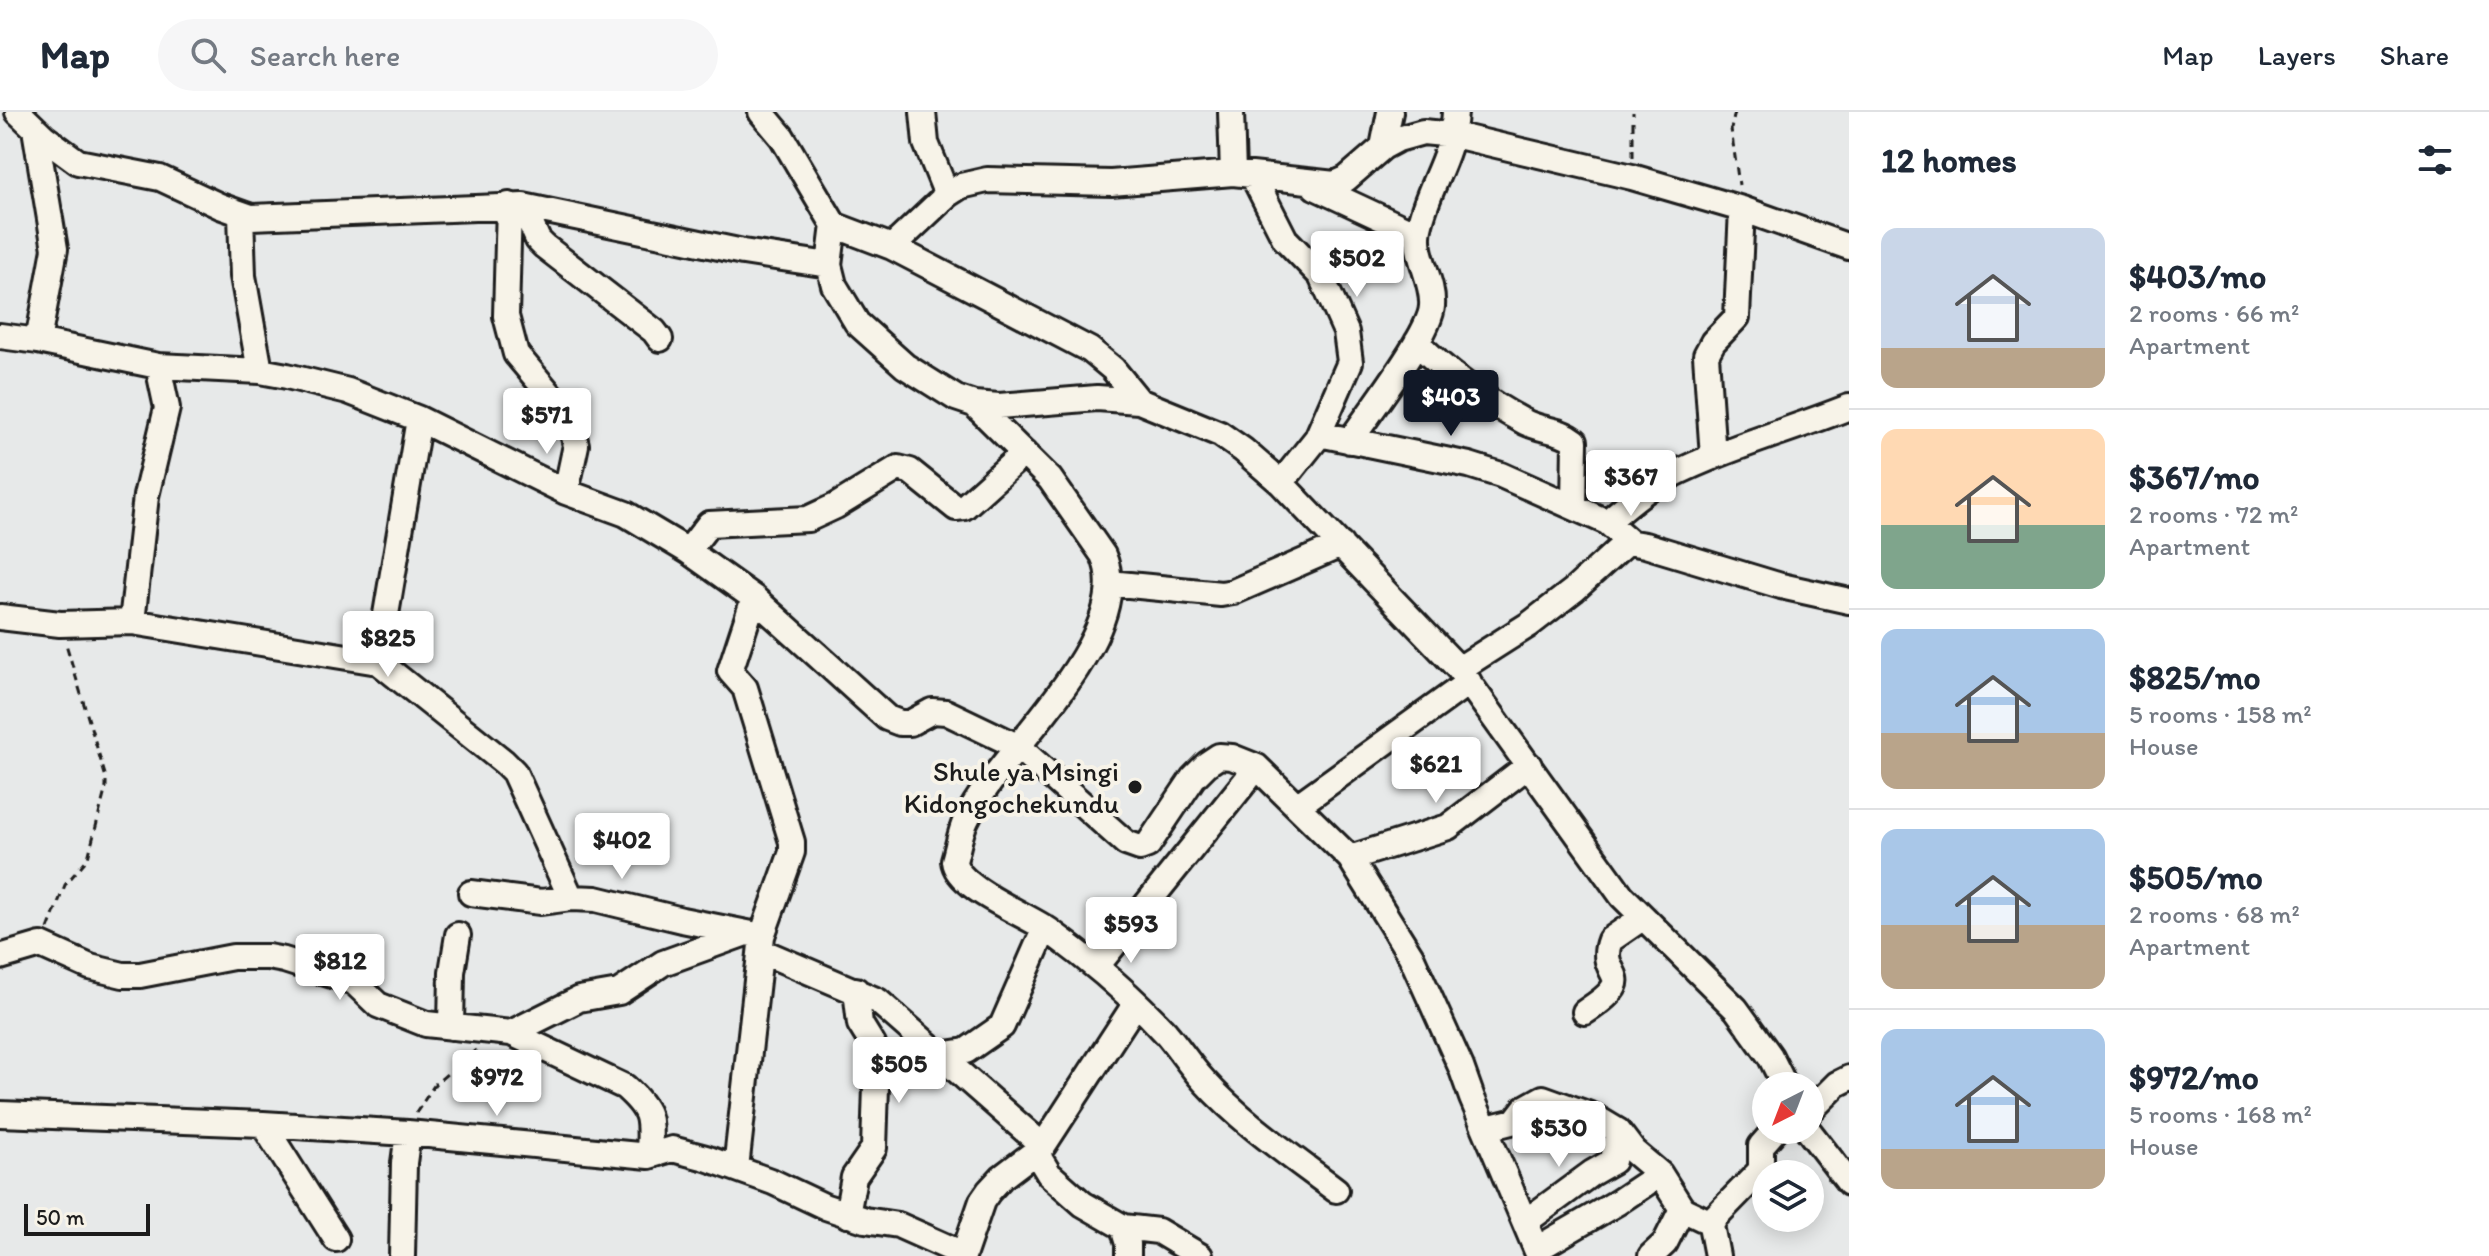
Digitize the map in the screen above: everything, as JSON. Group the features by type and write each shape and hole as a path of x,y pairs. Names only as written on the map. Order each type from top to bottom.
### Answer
{"street":[{"path":"761,112 782,137 834,225 829,265 834,285 857,323 905,366 956,398 974,404 999,406 1097,398 1139,401 1220,434 1243,450 1281,483 1464,676 1606,875 1642,918 1736,1009 1778,1072"},
{"path":"923,112 927,149 947,195"},
{"path":"1231,112 1243,174 1285,239 1321,276 1346,332 1350,362 1317,438 1281,483"},
{"path":"1383,147 1390,112"},
{"path":"26,120 78,162 160,178 241,214 261,217 516,206 743,252 829,265"},
{"path":"26,120 55,249 38,341"},
{"path":"892,247 947,195 961,186 987,180 1111,183 1243,174 1326,185 1342,181 1383,147 1455,124 1742,209 1849,247"},
{"path":"1350,441 1428,323 1433,302 1418,235 1419,227 1455,124"},
{"path":"1303,182 1418,235"},
{"path":"516,206 544,246 654,331 660,339"},
{"path":"516,206 506,316 516,354 569,417 576,445 566,492"},
{"path":"1713,457 1706,355 1713,342 1737,317 1742,209"},
{"path":"241,214 243,276 260,371"},
{"path":"834,225 892,247 1090,350 1113,369 1139,401"},
{"path":"0,336 158,366 260,371 348,391 419,419 566,492 626,514 688,551 754,598 887,718 910,723 932,711 946,712 1017,746 1126,843 1140,848 1148,845 1193,778 1207,764 1219,756 1232,757 1257,767 1350,858 1411,956 1538,1253 1660,1174"},
{"path":"1417,342 1456,376 1524,422 1557,430 1575,441 1574,507"},
{"path":"132,622 146,496 167,408 158,366"},
{"path":"974,404 1050,479 1103,555 1109,569 1109,583 1101,619 1082,664 1017,746 965,820 954,861 955,868 979,890 1045,928 1097,966 1166,1034 1204,1081 1241,1116 1336,1190"},
{"path":"1607,522 1666,478 1713,457 1849,407"},
{"path":"0,617 60,624 132,622 370,662 380,650 419,419"},
{"path":"1317,438 1324,435 1469,465 1501,475 1607,522 1630,542 1781,586 1849,601"},
{"path":"688,551 709,524 808,519 836,506 898,468 910,471 956,508 964,507 1024,453"},
{"path":"1297,806 1574,590 1619,548 1630,542"},
{"path":"1109,583 1221,594 1233,592 1341,545"},
{"path":"736,1168 757,940 792,852 792,842 745,688 730,671 754,598"},
{"path":"375,659 514,772 571,898"},
{"path":"1350,858 1448,827 1529,765"},
{"path":"1097,966 1257,767"},
{"path":"471,893 541,902 596,899 757,940 887,1007 1039,1148 1049,1174 1069,1193 1123,1227 1155,1230 1200,1256"},
{"path":"1585,1012 1606,998 1616,986 1607,954 1610,940 1642,918"},
{"path":"940,1055 966,1051 1001,1028 1045,928"},
{"path":"451,1027 452,972 458,935"},
{"path":"504,1032 579,999 619,992 663,963 757,940"},
{"path":"0,957 37,945 52,948 90,967 123,975 140,975 233,957 276,958 354,982 371,1000 386,1009 426,1024 504,1032 625,1087 650,1116 649,1156"},
{"path":"847,1215 854,1177 874,1148 877,1056 860,1024 856,990"},
{"path":"0,1114 408,1133 649,1156 672,1149 736,1168 847,1215 898,1225 963,1255 982,1201 1002,1177 1039,1148 1136,1003"},
{"path":"1824,1097 1837,1084 1849,1078"},
{"path":"1487,1128 1515,1121 1525,1108 1543,1098 1593,1116 1618,1131 1634,1152 1660,1174 1692,1214 1651,1256"},
{"path":"263,1124 336,1239"},
{"path":"1525,1222 1613,1161 1618,1131"},
{"path":"402,1256 404,1163 408,1133"},
{"path":"1717,1256 1711,1225 1715,1217 1761,1170 1763,1144"},
{"path":"1819,1144 1849,1183"},
{"path":"1123,1227 1128,1256"}],"path":[{"path":"1632,177 1633,112"},
{"path":"1735,112 1731,129 1742,209"},
{"path":"37,945 48,929 65,885 88,858 106,787 92,726 60,624"},
{"path":"408,1133 420,1105 435,1084 504,1032"}],"place":[{"name":"Shule ya Msingi Kidongochekundu","path":"1135,787"}]}
